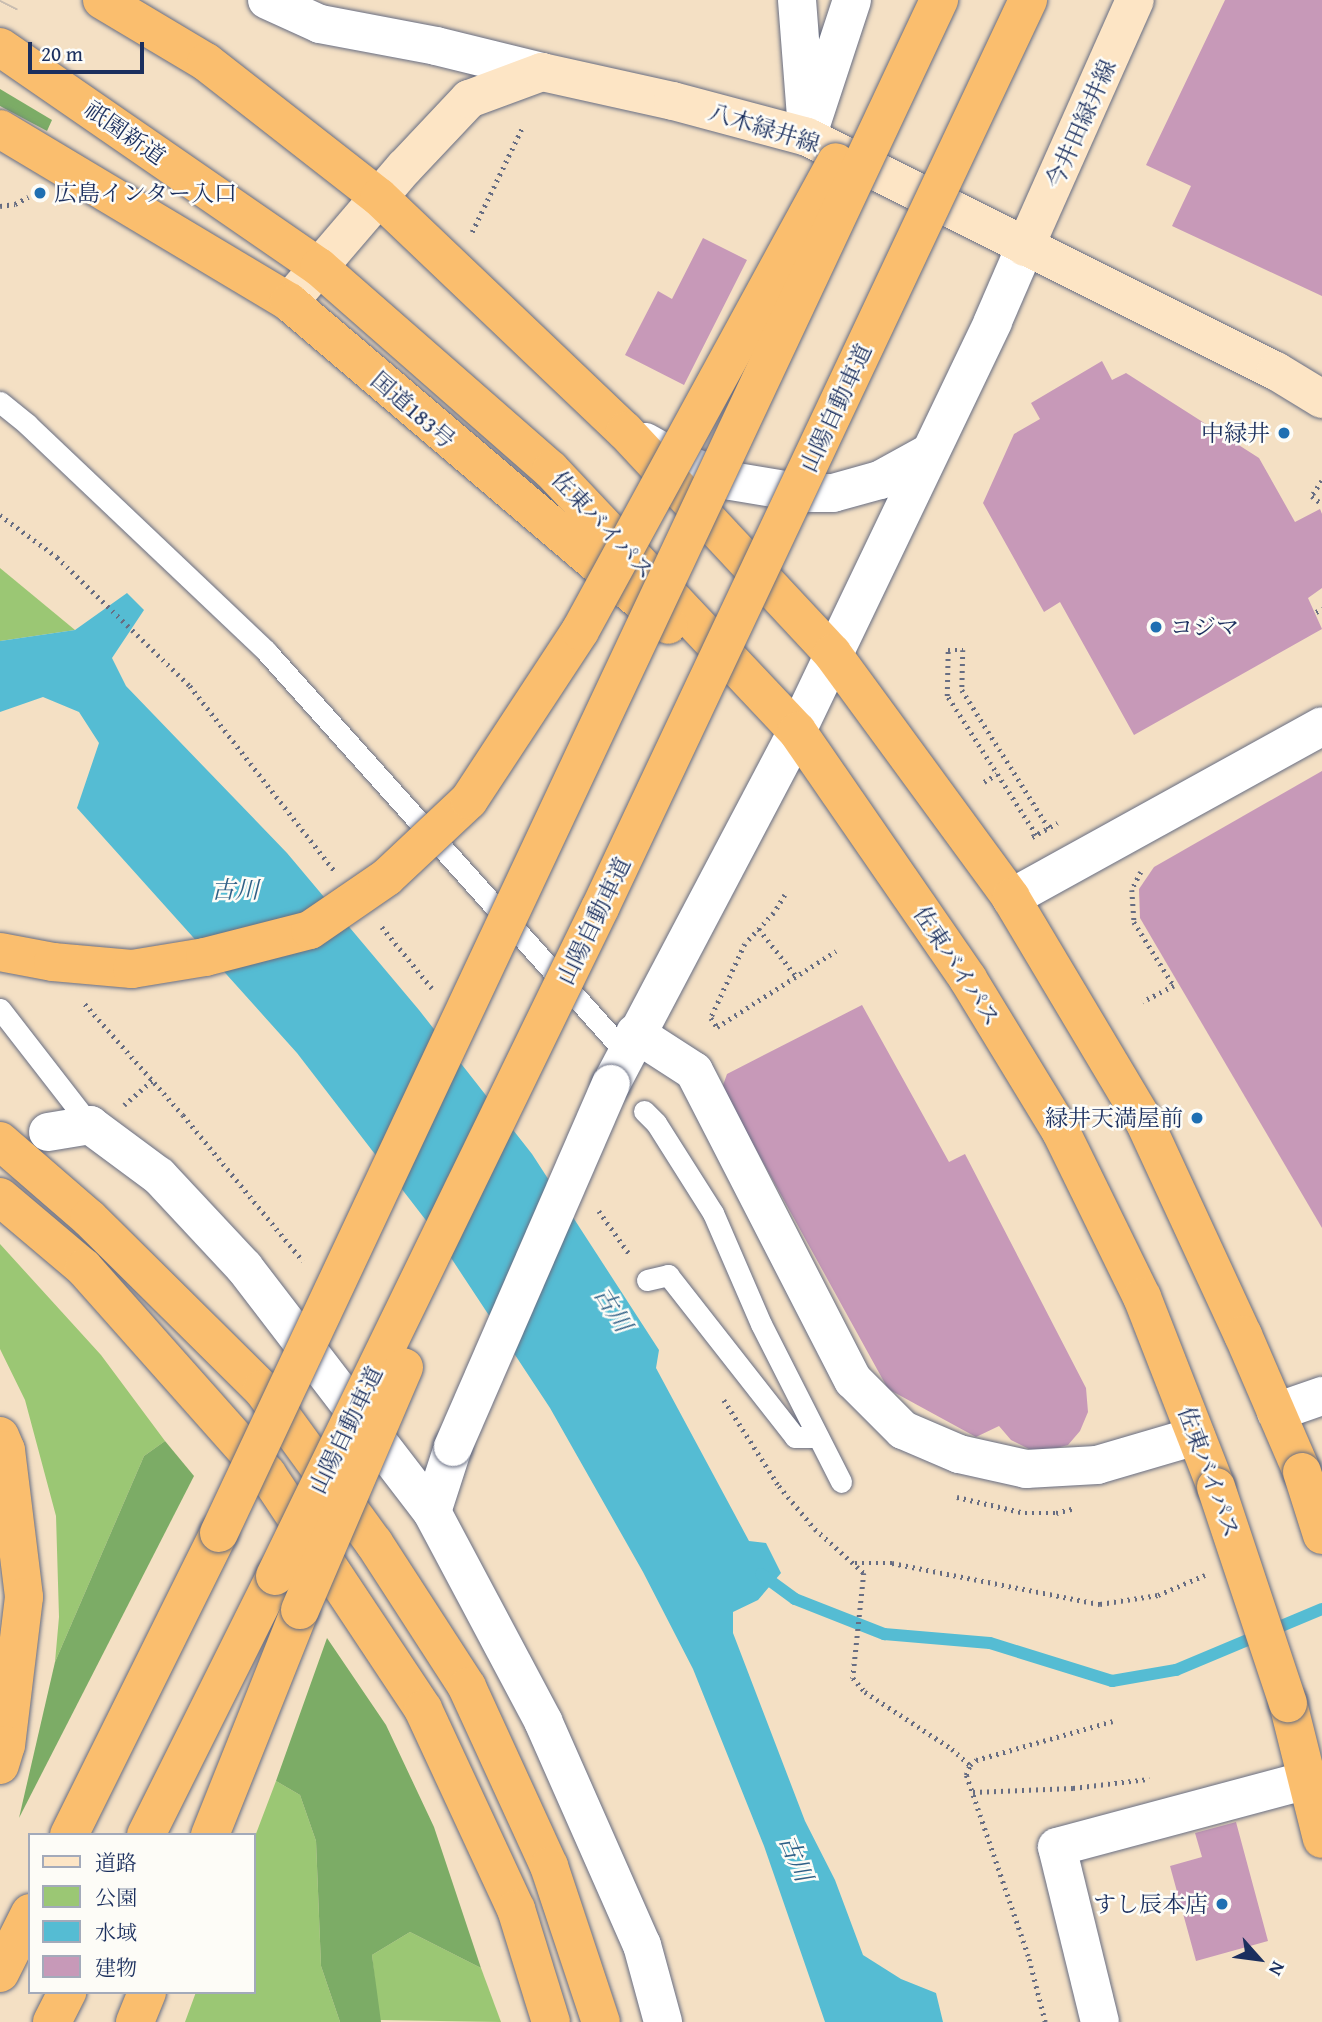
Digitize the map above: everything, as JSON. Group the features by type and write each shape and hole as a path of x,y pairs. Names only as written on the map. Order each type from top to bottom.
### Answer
{"highway":[{"path":"102,0 206,62 379,197 625,430 832,653 1011,898 1144,1121 1302,1472 1322,1535"},
{"path":"0,952 53,961 132,969 205,957 310,930 387,877 469,800 580,631 925,0"},
{"path":"70,1833 219,1533 939,0"},
{"name":"山陽自動車道","path":"147,1833 600,908 1028,0"},
{"name":"祇園新道","path":"0,47 319,267"},
{"name":"国道183号","path":"0,129 289,302 518,500 797,732"},
{"name":"佐東バイパス","path":"319,267 551,470 797,732 968,979 1061,1132 1142,1297 1216,1487 1289,1703 1322,1839"},
{"path":"211,1833 300,1610 600,908"},
{"path":"0,1141 89,1217 262,1390 374,1543 472,1699 549,1866 601,2022"},
{"path":"0,1196 84,1268 267,1474 423,1709 516,1909 551,2022"},
{"path":"0,1436 6,1450 24,1597 6,1745 0,1765"},
{"path":"0,1973 28,1917"},
{"path":"52,2022 66,1994"},
{"path":"135,2022 146,1994"}],"main road":[{"name":"今井田緑井線","path":"1025,247 1135,0"},
{"path":"289,302 379,197 469,99 541,72"},
{"name":"八木緑井線","path":"541,72 807,136 1276,370 1322,398"}],"street":[{"path":"267,0 320,24 424,44 541,72"},
{"path":"797,0 807,136"},
{"path":"807,136 852,0"},
{"path":"432,1512 453,1447 624,1057 797,732 1025,247"},
{"path":"625,430 685,464 731,481 783,492 833,493 880,480 929,453"},
{"path":"1011,898 1322,726"},
{"path":"624,1057 694,1071 853,1380 903,1430 959,1454 1026,1469 1097,1465 1196,1436"},
{"path":"48,1132 104,1118 244,1266 432,1512 543,1721 642,1945 663,2022"},
{"path":"1276,1412 1322,1396"},
{"path":"1100,2022 1057,1847 1307,1780"}],"lane":[{"path":"0,402 266,651 624,1057"},
{"path":"0,1009 104,1118"},
{"path":"644,1111 656,1123 713,1213 761,1324 841,1482"},
{"path":"647,1280 668,1275 795,1437 818,1437"}],"path":[{"path":"472,232 523,126"},
{"path":"0,206 15,204 28,197"},
{"path":"1322,481 1312,496 1322,504"},
{"path":"1316,612 1322,609"},
{"path":"1049,828 962,690 964,650 948,650 947,696 1034,836 1049,828 1057,822"},
{"path":"984,782 997,774"},
{"path":"1143,868 1132,890 1134,922 1174,986 1143,1002"},
{"path":"785,895 774,914 746,944 711,1018 718,1027 836,951"},
{"path":"760,929 796,976"},
{"path":"82,1001 153,1080 312,1271"},
{"path":"104,1118 153,1080"},
{"path":"854,1563 892,1563 1100,1604 1158,1595 1208,1573"},
{"path":"863,1584 853,1678 865,1692 952,1749 970,1765"},
{"path":"973,1791 1073,1788 1160,1776"}],"green space":[{"path":"0,89 52,120 47,131 0,106"},
{"path":"0,568 75,630 0,641"},
{"path":"0,1244 101,1355 165,1441 144,1456 55,1662 59,1617 56,1516 25,1400 0,1349"},
{"path":"165,1441 194,1476 19,1818 55,1662 144,1456"},
{"path":"327,1638 386,1725 434,1827 481,1968 410,1932 372,1955 381,2022 340,2022 321,1966 316,1841 300,1795 276,1781"},
{"path":"276,1781 300,1795 316,1841 321,1966 340,2022 185,2022 195,1994 256,1994 256,1834"},
{"path":"410,1932 481,1968 501,2022 379,2020 372,1955"}],"water":[{"name":"古川","path":"127,593 144,610 112,658 126,686 287,853 419,1010 532,1154 659,1350 656,1368 749,1541 766,1543 781,1573 758,1600 733,1612 733,1633 805,1821 835,1880 863,1955 901,1979 936,1993 943,2022 825,2022 764,1846 693,1669 643,1572 550,1408 428,1223 297,1053 77,808 99,743 79,712 43,697 0,712 0,641 75,630"}],"building":[{"path":"1225,0 1322,0 1322,296 1172,226 1191,186 1146,165"},
{"path":"703,238 747,260 684,385 625,355 658,291 672,299"},
{"path":"1102,361 1112,380 1126,373 1259,458 1295,522 1320,509 1322,514 1322,588 1308,598 1322,629 1134,735 1060,602 1044,612 983,503 1014,434 1040,419 1031,403"},
{"path":"1322,771 1322,1228 1140,918 1139,889 1154,867"},
{"path":"862,1005 949,1162 965,1154 1086,1388 1088,1412 1080,1431 1068,1445 1049,1450 1031,1450 1011,1440 999,1426 976,1437 888,1389 722,1088 727,1074"},
{"path":"1236,1822 1268,1941 1196,1961 1170,1866 1202,1857 1195,1833"}],"waterway":[{"path":"761,1574 795,1599 884,1634 990,1643 1112,1681 1176,1670 1322,1609"}],"place":[{"name":"広島インター入口","path":"40,193"},
{"name":"中緑井","path":"1284,433"},
{"name":"コジマ","path":"1156,627"},
{"name":"緑井天満屋前","path":"1197,1118"},
{"name":"すし辰本店","path":"1222,1904"}]}
